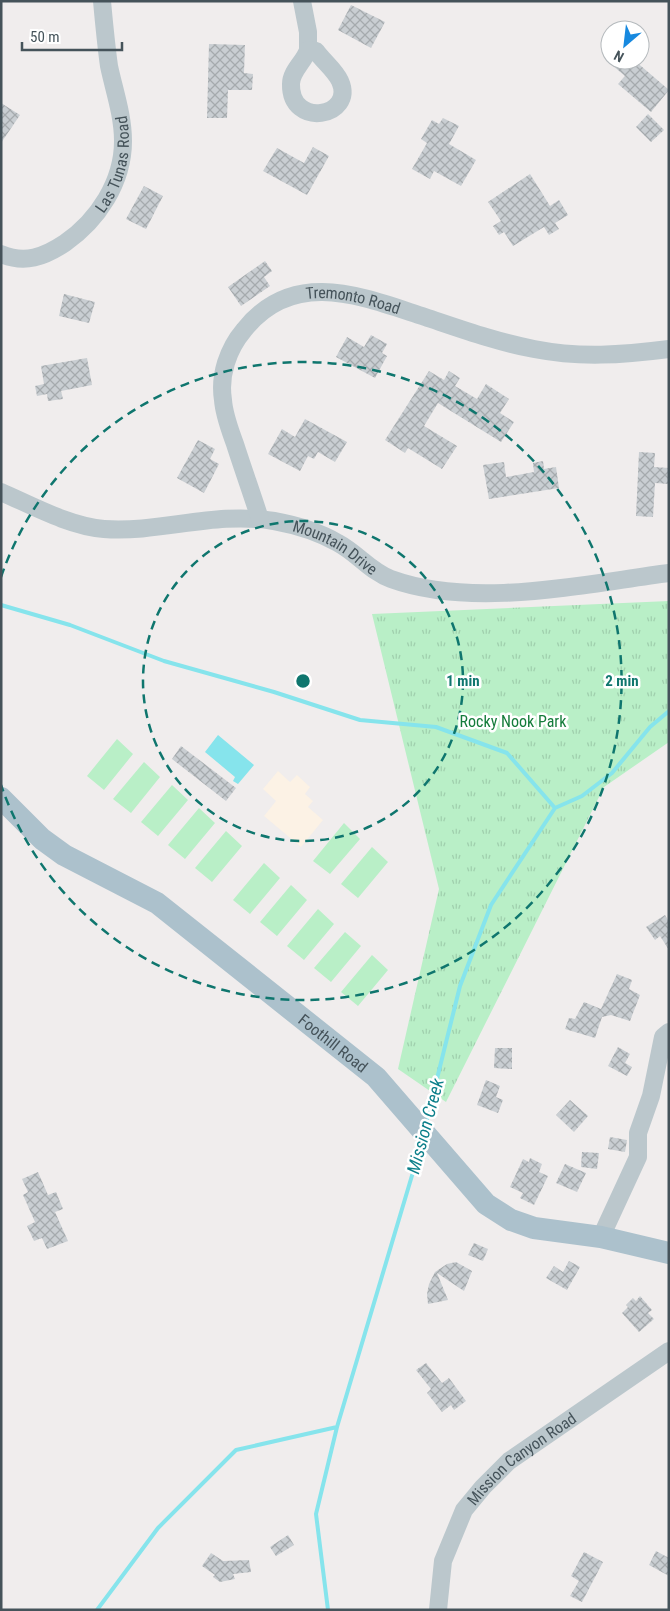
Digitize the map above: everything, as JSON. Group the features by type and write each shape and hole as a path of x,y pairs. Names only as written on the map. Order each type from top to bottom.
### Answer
{"main road":[{"name":"Foothill Road","path":"1,798 42,839 64,855 157,903 376,1077 486,1204 511,1220 534,1228 601,1237 669,1253"}],"street":[{"name":"Las Tunas Road","path":"1,254 27,259 38,258 56,249 88,223 102,206 117,178 123,140 109,65 102,1"},
{"path":"302,1 308,32 308,50"},
{"name":"Tremonto Road","path":"260,519 226,418 222,385 227,360 239,336 259,315 285,300 314,292 345,293 487,337 532,349 569,355 616,356 669,349"},
{"name":"Mountain Drive","path":"1,492 48,512 102,529 143,528 221,518 260,519 297,526 339,543 388,578 406,584 440,590 509,593 547,590 669,573"},
{"path":"601,1237 638,1157 638,1133 652,1096 663,1037 669,1032"},
{"name":"Mission Canyon Road","path":"438,1610 443,1561 464,1510 483,1488 509,1461 669,1351"}],"shaded area":[{"path":"278,771 290,782 297,775 310,787 305,794 313,801 308,807 323,820 301,847 264,816 276,801 263,789"}],"green space":[{"name":"Rocky Nook Park","path":"669,601 669,742 604,787 446,1102 398,1069 439,889 372,614"},
{"path":"117,739 133,754 104,790 87,776"},
{"path":"144,762 160,777 131,813 113,799"},
{"path":"172,785 188,800 158,836 141,822"},
{"path":"199,808 215,823 185,859 168,845"},
{"path":"344,823 360,839 330,874 313,861"},
{"path":"226,831 242,846 212,882 195,868"},
{"path":"372,847 388,862 358,898 341,884"},
{"path":"264,863 280,878 250,914 233,900"},
{"path":"291,885 307,900 277,936 260,922"},
{"path":"318,909 334,924 304,960 287,946"},
{"path":"345,932 361,946 331,982 314,968"},
{"path":"372,955 388,970 358,1006 341,992"}],"water":[{"path":"218,735 254,765 238,784 233,781 235,777 205,752"}],"building":[{"path":"351,5 385,22 371,48 338,30"},
{"path":"209,44 245,45 244,73 253,74 252,90 228,90 227,118 207,118"},
{"path":"618,70 646,70 669,90 651,112 618,84 625,76"},
{"path":"1,103 20,115 1,143"},
{"path":"648,114 664,130 651,142 636,127"},
{"path":"443,118 459,126 449,144 476,160 461,186 434,171 430,179 412,169 427,143 421,139 432,120 439,124"},
{"path":"313,147 329,156 307,195 263,171 277,148 304,163"},
{"path":"530,174 550,206 559,200 568,215 555,223 559,229 549,235 544,227 513,246 504,232 499,235 493,226 501,221 488,202"},
{"path":"144,186 163,196 146,229 126,219"},
{"path":"265,261 272,271 264,277 270,286 241,306 228,287"},
{"path":"64,294 95,302 89,323 59,316"},
{"path":"371,335 387,344 382,353 387,356 375,378 336,357 347,337 364,347"},
{"path":"87,358 92,385 61,391 63,399 48,401 47,394 37,396 35,386 44,384 41,366"},
{"path":"429,371 444,380 449,371 460,378 455,386 477,399 486,384 509,399 500,413 514,422 501,442 438,403 424,426 457,446 442,469 408,448 405,453 385,440"},
{"path":"305,419 347,442 335,462 318,452 314,459 308,456 300,471 268,454 282,429 295,437"},
{"path":"198,440 215,449 210,459 219,464 204,493 177,478"},
{"path":"639,452 655,453 654,467 669,468 669,484 655,483 653,517 636,516"},
{"path":"543,461 544,469 556,467 559,488 489,499 483,465 504,462 506,477 534,472 533,463"},
{"path":"181,746 236,788 226,801 172,759"},
{"path":"665,915 669,922 669,950 660,936 655,940 646,927"},
{"path":"617,974 632,980 629,989 640,995 630,1021 611,1015 602,1017 595,1038 565,1029 569,1018 575,1019 584,1002 601,1009"},
{"path":"618,1047 630,1054 625,1063 632,1067 627,1076 608,1066"},
{"path":"495,1048 512,1048 512,1069 494,1068"},
{"path":"486,1080 500,1086 496,1097 503,1100 498,1113 477,1105"},
{"path":"570,1100 588,1116 574,1132 556,1115"},
{"path":"610,1137 627,1140 625,1152 608,1149"},
{"path":"582,1152 599,1153 597,1169 581,1167"},
{"path":"530,1158 542,1164 539,1172 548,1176 534,1205 520,1198 523,1193 510,1187 523,1159 529,1162"},
{"path":"565,1164 586,1173 577,1192 556,1183"},
{"path":"38,1172 48,1195 56,1192 63,1209 55,1212 68,1241 47,1249 42,1238 34,1241 27,1226 35,1222 23,1195 28,1192 22,1179"},
{"path":"474,1243 488,1249 483,1261 468,1255"},
{"path":"569,1261 580,1267 567,1290 546,1278 554,1266 563,1272"},
{"path":"456,1262 472,1271 464,1291 437,1273 448,1300 428,1304 429,1284 435,1272 447,1264"},
{"path":"640,1296 652,1310 648,1313 654,1319 639,1332 622,1313 628,1307 626,1305 633,1298 636,1301"},
{"path":"426,1363 442,1383 449,1378 466,1401 454,1410 451,1405 442,1412 427,1393 431,1389 416,1370"},
{"path":"288,1535 294,1545 276,1556 270,1547"},
{"path":"656,1551 669,1558 669,1576 649,1565"},
{"path":"584,1552 603,1562 582,1602 570,1596 579,1581 571,1576"},
{"path":"211,1553 223,1561 249,1560 251,1572 233,1574 235,1579 220,1582 213,1577 215,1575 202,1566"}],"waterway":[{"path":"1,605 70,625 164,661 274,692 360,720 436,727 507,753 555,808"},
{"name":"Mission Creek","path":"426,1123 460,986 491,905 555,808 582,796 612,773 650,727 669,711"},
{"name":"Mission Creek","path":"328,1610 316,1514 337,1427 422,1142"},
{"path":"97,1610 158,1528 236,1450 337,1427"}]}
